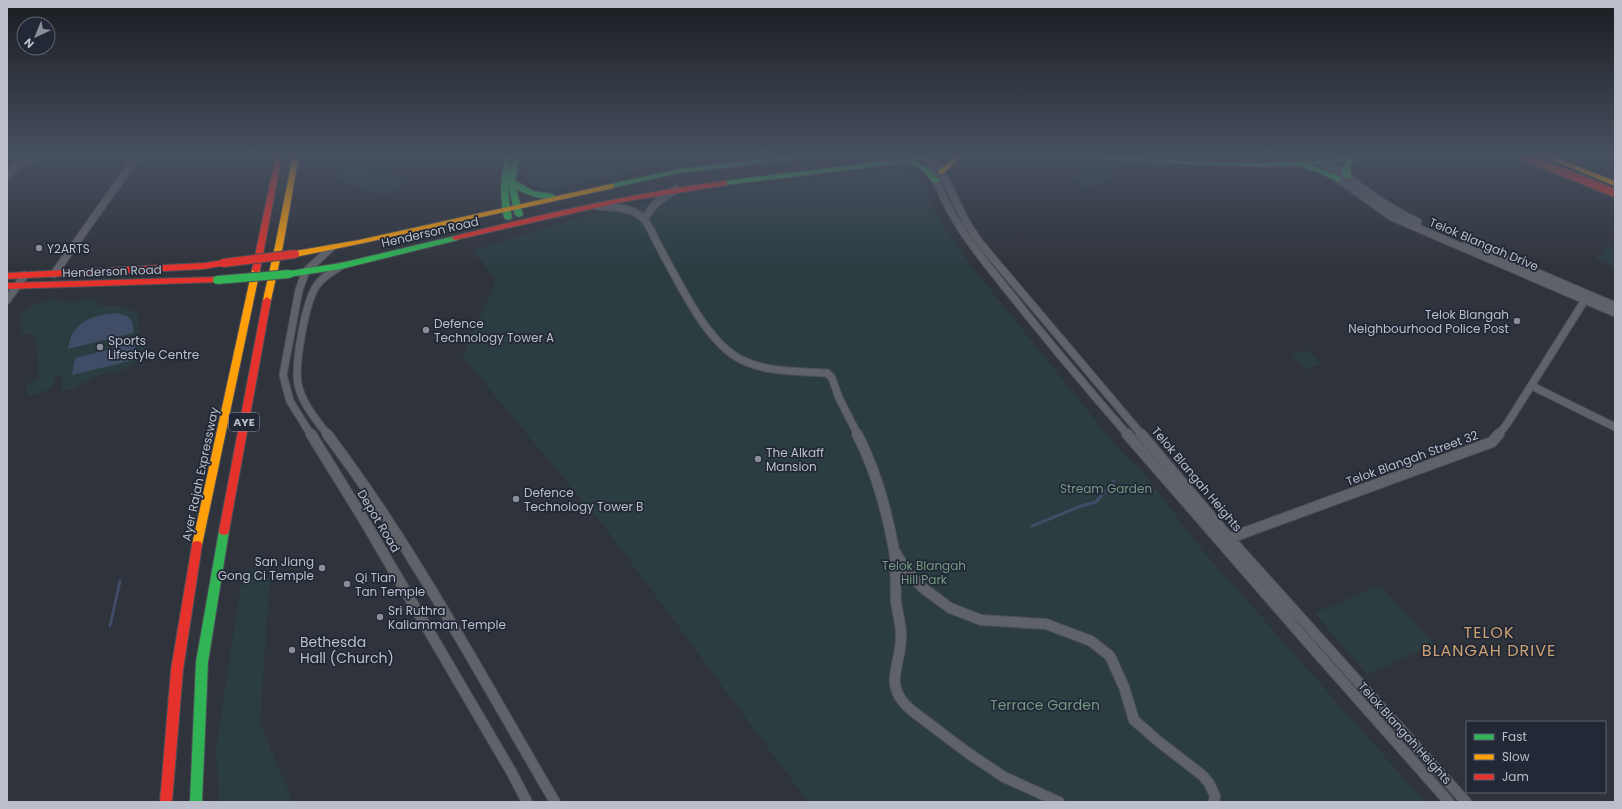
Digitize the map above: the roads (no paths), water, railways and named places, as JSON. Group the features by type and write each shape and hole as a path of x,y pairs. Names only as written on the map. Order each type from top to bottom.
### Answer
{"main road":[{"name":"Ayer Rajah Expressway","path":"166,802 177,670 195,556 249,299 264,235 271,193"},
{"name":"AYE","path":"196,802 202,662 222,543 268,294 289,193"},
{"path":"504,193 506,210 510,225"},
{"path":"514,193 521,222"},
{"path":"529,193 546,196 569,195"},
{"name":"Henderson Road","path":"7,276 204,266 295,254 331,248 462,220 579,193"},
{"name":"Henderson Road","path":"7,286 217,280 289,274 341,266 521,222 659,193"},
{"path":"1605,193 1615,197"},
{"path":"462,220 471,222 474,227 468,235"}],"street":[{"name":"Henderson Road","path":"54,274 111,193"},
{"path":"644,219 655,204 669,193"},
{"name":"Telok Blangah Heights","path":"940,193 945,205 970,244 1067,364 1351,694 1449,802"},
{"name":"Telok Blangah Heights","path":"951,193 966,222 980,243 1229,538 1466,802"},
{"name":"Telok Blangah Drive","path":"1356,193 1392,217 1587,297 1615,306"},
{"name":"Telok Blangah Drive","path":"1368,193 1378,201 1410,219 1587,297 1615,313"},
{"path":"595,206 623,208 634,212 644,219 682,288 704,323 722,346 736,358 753,365 774,369 827,374 832,378 839,398 866,451 873,470 894,550 897,585 896,601 901,635 894,685 897,694 907,707 968,753 1004,776 1058,802"},
{"name":"Depot Road","path":"331,248 306,271 299,290 282,375 290,401 364,520 515,778 527,802"},
{"name":"Depot Road","path":"341,266 324,277 315,287 308,308 298,354 297,380 307,407 397,537 474,663 555,802"},
{"path":"7,300 25,275"},
{"name":"Telok Blangah Street 32","path":"1219,542 1489,444 1508,424 1587,297"},
{"path":"1532,386 1615,427"},
{"path":"894,550 906,570 923,588 950,608 981,620 1046,624 1091,641 1110,656 1124,687 1134,720 1158,741 1202,775 1209,783 1214,796 1214,802"}],"water":[{"path":"114,313 129,318 132,324 133,333 68,349 73,333 83,322 97,316"},
{"path":"136,343 134,360 72,375 75,358"}],"waterway":[{"path":"1032,526 1081,506 1096,502 1114,481"},
{"path":"110,626 120,581"}],"place":[{"name":"Y2ARTS","path":"39,248"},
{"name":"Telok Blangah Neighbourhood Police Post","path":"1517,321"},
{"name":"Defence Technology Tower A","path":"426,330"},
{"name":"Sports Lifestyle Centre","path":"100,347"},
{"name":"The Alkaff Mansion","path":"758,459"},
{"name":"Defence Technology Tower B","path":"516,499"},
{"name":"San Jiang Gong Ci Temple","path":"322,568"},
{"name":"Qi Tian Tan Temple","path":"347,584"},
{"name":"Sri Ruthra Kaliamman Temple","path":"380,617"},
{"name":"Bethesda Hall (Church)","path":"292,650"}],"district":[{"name":"TELOK BLANGAH DRIVE","path":"1489,641"}],"park label":[{"name":"Stream Garden","path":"1106,488"},
{"name":"Telok Blangah Hill Park","path":"924,572"},
{"name":"Terrace Garden","path":"1045,705"}]}
